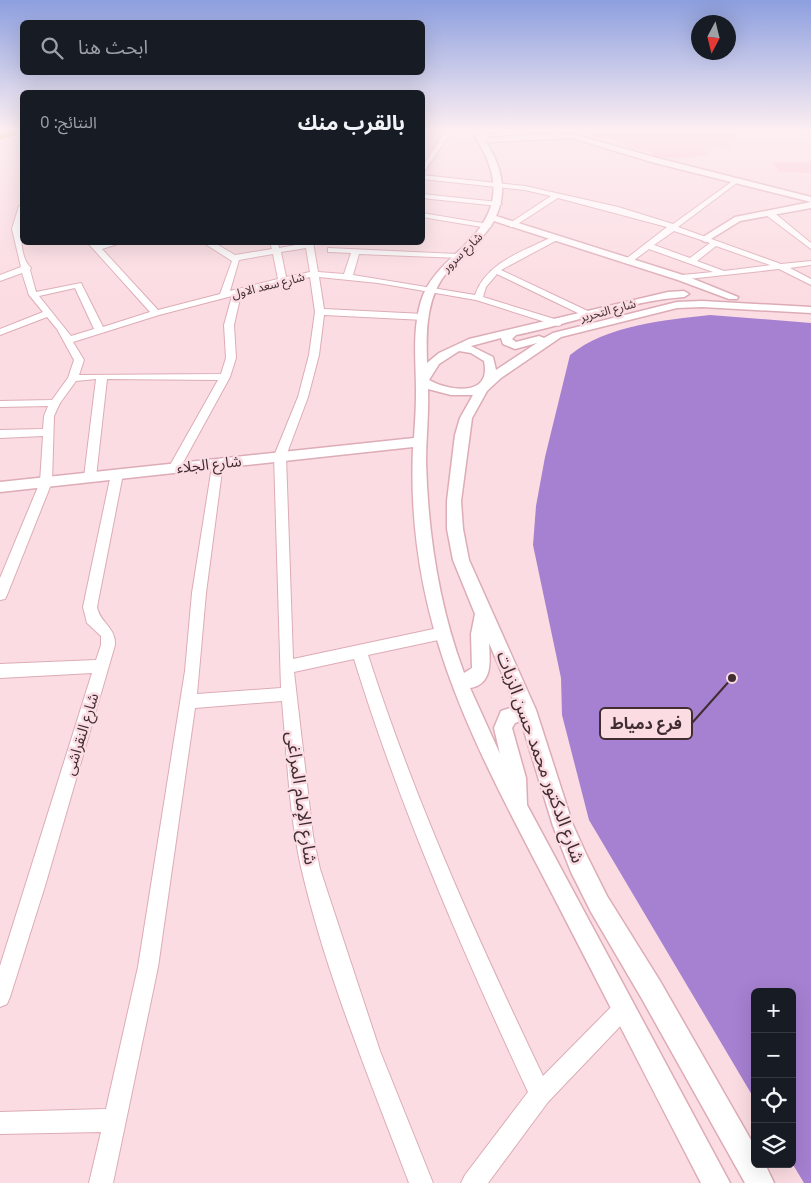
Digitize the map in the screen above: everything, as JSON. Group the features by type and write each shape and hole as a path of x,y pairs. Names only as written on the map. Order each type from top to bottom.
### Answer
{"street":[{"name":"شارع سرور","path":"422,380 420,361 424,317 431,289 442,271 490,222 498,204 498,184"},
{"path":"499,184 558,195 672,227 780,265 811,282"},
{"path":"626,262 732,184"},
{"path":"749,184 811,200"},
{"path":"513,225 558,195"},
{"path":"425,196 498,204"},
{"path":"691,261 729,223 811,204"},
{"path":"769,213 811,247"},
{"path":"425,215 513,225 682,278 733,297"},
{"path":"0,595 46,482 46,432 48,416 73,378 79,360 69,340 33,295 27,268 20,251 16,229 20,216"},
{"path":"478,298 484,281 496,271 555,239"},
{"path":"94,245 156,313"},
{"path":"211,245 234,258 236,264 224,296"},
{"path":"234,258 275,246 292,245"},
{"path":"280,456 303,396 314,355 320,312 309,245"},
{"path":"275,246 284,280"},
{"path":"646,246 724,273"},
{"path":"330,258 356,252 457,256"},
{"path":"348,276 356,252"},
{"name":"شارع سعد الاول","path":"69,340 99,329 156,313 284,280 315,274 330,258 348,276 478,298 558,323"},
{"path":"682,278 780,265 811,263"},
{"path":"0,278 27,268"},
{"path":"496,271 589,315"},
{"path":"33,295 78,285 99,329"},
{"path":"175,467 225,377 230,358 229,326 237,292"},
{"name":"شارع التحرير","path":"422,380 438,359 456,348 512,332 558,323 669,295 733,297 811,303"},
{"name":"شارع التحرير","path":"485,386 557,335 677,305 811,310"},
{"path":"320,312 424,317"},
{"path":"0,332 48,313"},
{"path":"512,332 506,339 515,346 526,345 536,340 548,340"},
{"path":"422,380 434,388 450,392 472,391 485,386 491,366 489,359 474,350 456,348"},
{"path":"73,378 102,376 225,377"},
{"path":"90,477 102,376"},
{"name":"شارع الدكتور محمد حسن الزيات","path":"422,380 419,442 421,506 429,572 443,633 459,682 518,809 716,1183"},
{"name":"شارع الدكتور محمد حسن الزيات","path":"485,386 466,418 462,435 454,501 455,529 461,560 483,614 505,656 527,710 563,826 583,872 599,904 651,990 760,1183"},
{"path":"0,404 55,403"},
{"path":"0,434 46,432"},
{"name":"شارع الجلاء","path":"0,487 419,442"},
{"name":"شارع الإمام المراغى","path":"280,456 286,667 304,836 311,869 336,953 369,1051 421,1183"},
{"path":"101,1183 148,967 188,702 203,559 217,463"},
{"name":"شارع النقراشى","path":"0,996 33,895 109,637 106,630 92,619 90,607 117,474"},
{"path":"459,682 473,680 481,670 480,634 483,614"},
{"path":"286,667 443,633"},
{"path":"359,651 374,703 438,868 471,947 540,1094"},
{"path":"0,671 102,666"},
{"path":"188,702 288,694"},
{"path":"518,809 516,778 503,728 508,717 527,710"},
{"path":"473,1183 540,1094 624,1008"},
{"path":"0,1123 115,1120"}],"shaded area":[{"path":"710,315 811,323 811,1183 804,1183 795,1168 796,988 751,988 751,1093 589,820 562,715 561,678 533,545 536,506 545,457 570,355 585,345 618,330 674,319"}],"place":[{"name":"فرع دمياط","path":"732,678"}]}
